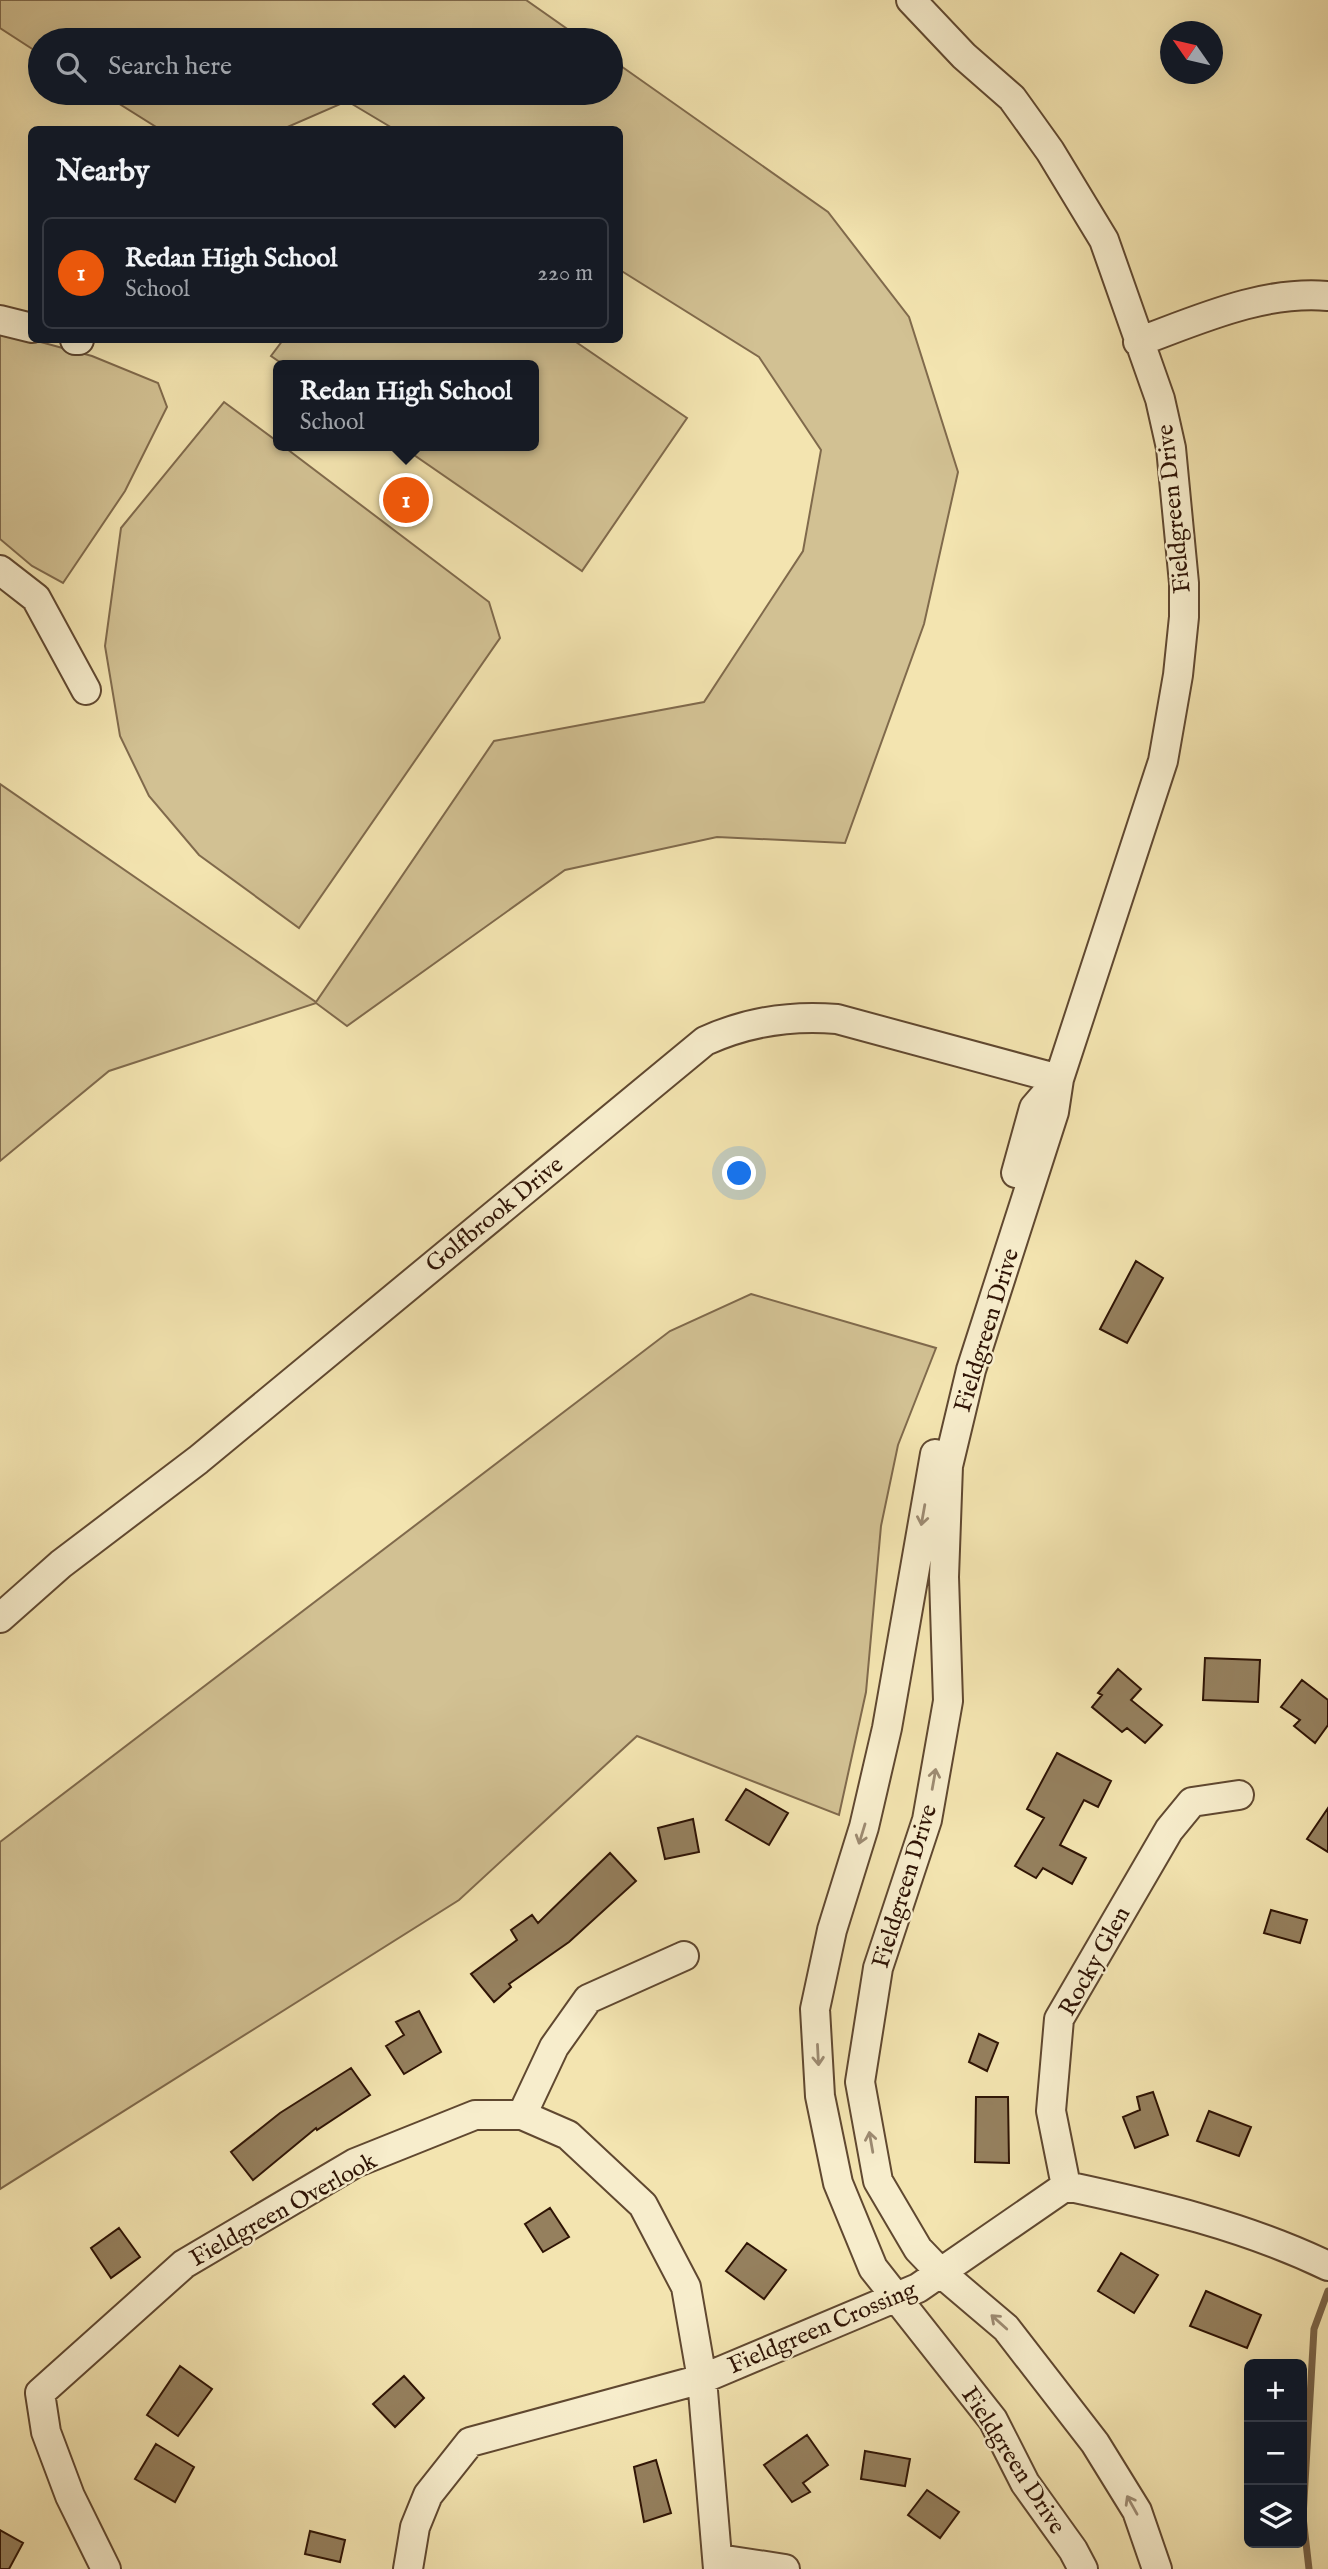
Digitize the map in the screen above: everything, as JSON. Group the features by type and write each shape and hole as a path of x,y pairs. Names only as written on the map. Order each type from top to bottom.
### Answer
{"street":[{"name":"Fieldgreen Drive","path":"911,0 964,56 1012,98 1050,151 1104,240 1160,399 1171,448 1184,583 1178,675 1163,761 1059,1079 1054,1112 971,1370 948,1466 944,1577 947,1701 927,1820 878,1968 860,2082 878,2180 918,2249 940,2272 1006,2328 1096,2443 1137,2511 1157,2569"},
{"path":"1138,342 1226,310 1305,294 1328,296"},
{"path":"0,320 28,327"},
{"path":"0,570 37,598 86,690"},
{"name":"Golfbrook Drive","path":"0,1618 61,1564 198,1460 705,1041 736,1027 804,1016 837,1019 1059,1079"},
{"name":"Fieldgreen Drive","path":"1059,1079 1034,1108 943,1408 887,1728 864,1827 832,1930 815,2009 820,2096 838,2183 873,2268 894,2298 993,2420 1025,2483 1073,2550 1083,2569"},
{"name":"Rocky Glen","path":"1066,2186 1051,2111 1059,2019 1169,1830 1192,1802 1239,1796"},
{"path":"522,2115 554,2047 588,1999 684,1956"},
{"name":"Fieldgreen Overlook","path":"106,2569 70,2496 46,2432 40,2393 184,2264 355,2163 475,2115 522,2115 568,2135 643,2205 686,2287 702,2379 719,2564"},
{"path":"1066,2186 1210,2221 1287,2246 1328,2266"},
{"name":"Fieldgreen Crossing","path":"408,2569 415,2527 428,2496 470,2442 702,2379 918,2288 1066,2186"},
{"path":"719,2564 785,2569"}],"shaded area":[{"path":"0,0 526,0 566,28 28,28 28,46 0,28"},
{"path":"623,67 828,212 909,317 958,472 924,624 845,843 717,837 565,870 347,1026 316,1003 109,1071 0,1161 0,784 316,1002 494,741 704,702 803,551 821,450 759,357 623,272 623,126 389,126 354,105 623,105"},
{"path":"121,105 338,105 290,126 155,126"},
{"path":"0,331 28,339 28,343 44,343 92,356 158,383 167,407 125,491 63,583 32,566 0,539"},
{"path":"281,343 577,343 687,418 582,571 408,451 539,451 539,360 277,360 271,356"},
{"path":"224,402 273,438 273,451 290,451 489,602 500,638 299,928 199,855 149,796 120,736 105,646 121,528"},
{"path":"751,1294 936,1348 898,1445 881,1526 866,1692 839,1815 637,1736 459,1900 0,2189 0,1842 670,1331"}],"building":[{"path":"1136,1261 1163,1278 1127,1343 1100,1329"},
{"path":"1205,1658 1260,1660 1258,1702 1203,1700"},
{"path":"1118,1669 1141,1689 1131,1700 1162,1725 1145,1743 1127,1728 1122,1732 1092,1707 1102,1695 1098,1693"},
{"path":"1302,1680 1328,1700 1328,1725 1315,1743 1294,1726 1300,1720 1281,1707"},
{"path":"1057,1753 1111,1781 1098,1807 1084,1800 1060,1845 1086,1858 1072,1884 1043,1868 1036,1878 1015,1866 1044,1818 1027,1809"},
{"path":"746,1789 788,1813 769,1845 726,1820"},
{"path":"1328,1808 1328,1852 1307,1839"},
{"path":"693,1819 699,1852 665,1859 658,1828"},
{"path":"610,1853 636,1881 569,1942 509,1984 511,1987 494,2002 471,1974 517,1940 511,1930 532,1915 538,1923"},
{"path":"1271,1910 1307,1920 1300,1943 1264,1933"},
{"path":"419,2011 441,2052 404,2074 386,2046 404,2035 396,2022"},
{"path":"979,2034 998,2043 987,2071 969,2062"},
{"path":"351,2068 370,2095 317,2130 316,2128 253,2180 231,2152 280,2113"},
{"path":"1153,2092 1168,2135 1135,2148 1123,2117 1140,2110 1137,2097"},
{"path":"976,2097 1008,2097 1009,2163 975,2162"},
{"path":"1209,2111 1251,2127 1239,2156 1197,2141"},
{"path":"550,2208 569,2237 543,2252 525,2224"},
{"path":"119,2228 140,2257 111,2278 91,2248"},
{"path":"747,2243 786,2270 764,2299 726,2271"},
{"path":"1121,2253 1158,2275 1134,2313 1098,2291"},
{"path":"1206,2291 1261,2315 1247,2348 1190,2326"},
{"path":"180,2366 212,2389 178,2436 147,2415"},
{"path":"404,2376 424,2398 395,2427 373,2404"},
{"path":"807,2435 828,2465 803,2483 810,2492 792,2502 764,2465"},
{"path":"156,2444 194,2467 175,2502 135,2479"},
{"path":"865,2451 910,2459 905,2486 861,2479"},
{"path":"656,2460 671,2513 644,2522 634,2467"},
{"path":"927,2490 959,2512 940,2538 908,2515"},
{"path":"0,2530 23,2543 9,2569 0,2569"},
{"path":"310,2531 345,2540 340,2562 305,2554"}],"waterway":[{"path":"1309,2569 1303,2517 1314,2329 1328,2291"}],"place":[{"name":"Redan High School","path":"406,500"}]}
